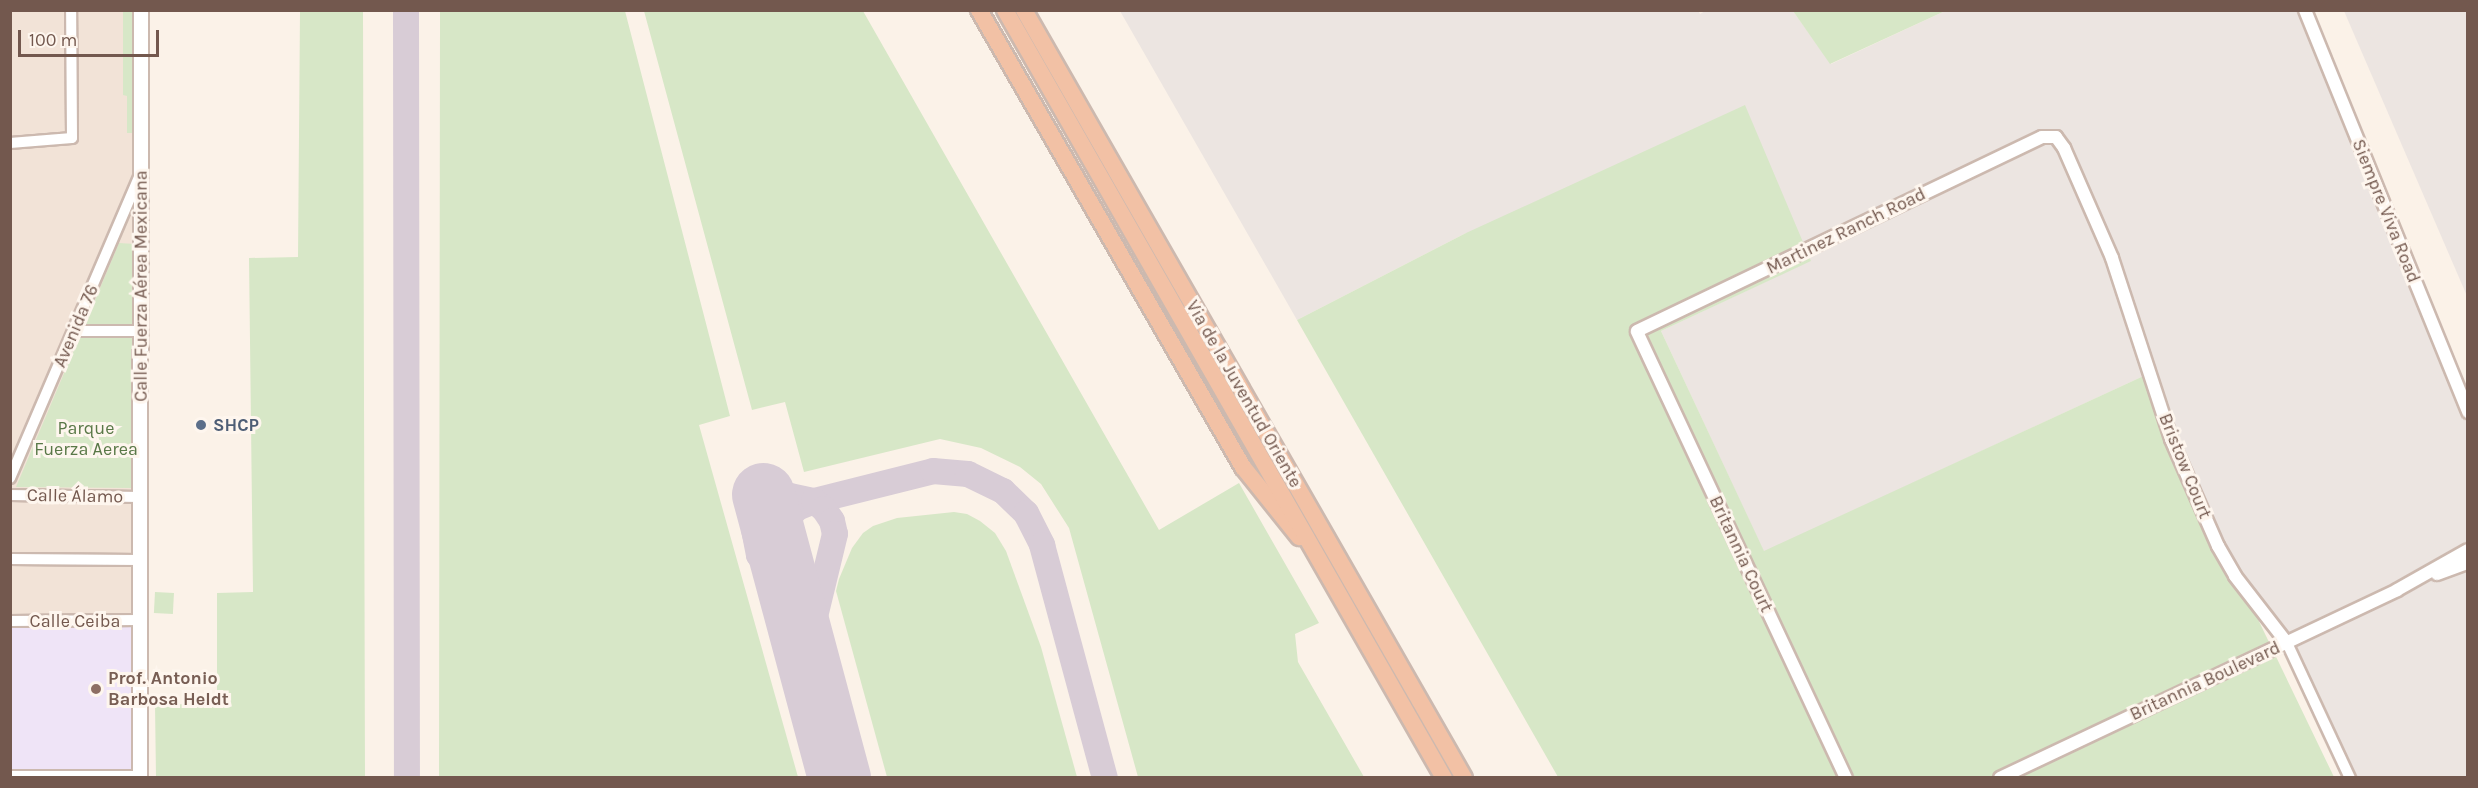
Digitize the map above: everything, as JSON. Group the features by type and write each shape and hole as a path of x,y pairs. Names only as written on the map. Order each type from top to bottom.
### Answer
{"highway":[{"path":"979,10 1243,467 1253,483 1324,567"},
{"name":"Via de la Juventud Oriente","path":"1005,10 1444,777"},
{"name":"Via de la Juventud Oriente","path":"1024,10 1464,777"}],"main road":[{"name":"Calle Fuerza Aérea Mexicana","path":"140,777 141,10"}],"street":[{"path":"10,143 72,138 71,10"},
{"name":"Siempre Viva Road","path":"2305,10 2468,412"},
{"name":"Martinez Ranch Road","path":"1636,331 2042,137 2056,137"},
{"name":"Bristow Court","path":"2056,137 2064,148 2112,258 2171,439 2218,546 2235,576 2287,643 2350,777"},
{"name":"Avenida 76","path":"10,478 75,332 141,172"},
{"path":"75,332 141,331"},
{"name":"Britannia Court","path":"1636,331 1846,777"},
{"name":"Calle Álamo","path":"10,495 140,497"},
{"name":"Britannia Boulevard","path":"2000,777 2410,584 2468,550"},
{"path":"10,559 139,560"},
{"name":"Britannia Boulevard","path":"2410,584 2468,563"},
{"name":"Calle Ceiba","path":"10,621 139,620"},
{"path":"10,776 140,777"}],"shaded area":[{"path":"1698,10 1700,14 1707,10 1793,11 1831,64 1945,11 2305,11 2467,412 2467,777 2350,777 2287,643 2235,576 2171,439 2150,373 1764,552 1661,331 1810,261 1466,233 1297,320 1120,11"},
{"path":"11,11 144,11 144,777 11,777"},
{"path":"2344,11 2467,11 2467,296"},
{"path":"11,627 131,627 131,769 11,769"}],"green space":[{"path":"123,11 133,11 133,133 127,133 127,96 123,95"},
{"path":"300,11 363,11 365,777 156,777 155,705 217,703 217,593 253,592 249,258 298,257"},
{"path":"440,11 625,11 730,416 699,425 798,777 439,777"},
{"path":"644,11 863,11 1159,530 1239,483 1319,623 1295,634 1298,662 1364,777 1138,777 1069,528 1041,484 1020,467 981,448 940,439 804,472 785,402 752,410"},
{"path":"1793,11 1945,11 1830,64"},
{"path":"1745,105 1811,261 1661,331 1764,551 2150,373 2171,439 2334,777 1558,777 1297,320 1466,233"},
{"name":"Parque Fuerza Aerea","path":"119,243 135,244 131,488 16,487"},
{"path":"954,512 967,514 980,521 995,533 1006,551 1041,647 1077,777 887,777 836,591 839,579 852,548 863,533 873,526 897,518"},
{"path":"155,592 174,593 173,614 154,613"}],"taxiway":[{"path":"406,10 407,778"},
{"path":"779,553 780,535 787,519 797,508 814,501 933,471 968,474 1003,491 1026,513 1042,545 1105,778"},
{"path":"791,598 783,579 759,555 754,529 766,507 790,496 814,501 824,509 832,521 835,534 808,646 810,669"}],"runway":[{"path":"763,494 839,778"}],"place":[{"name":"SHCP","path":"201,425"},
{"name":"Prof. Antonio Barbosa Heldt","path":"96,689"}]}
